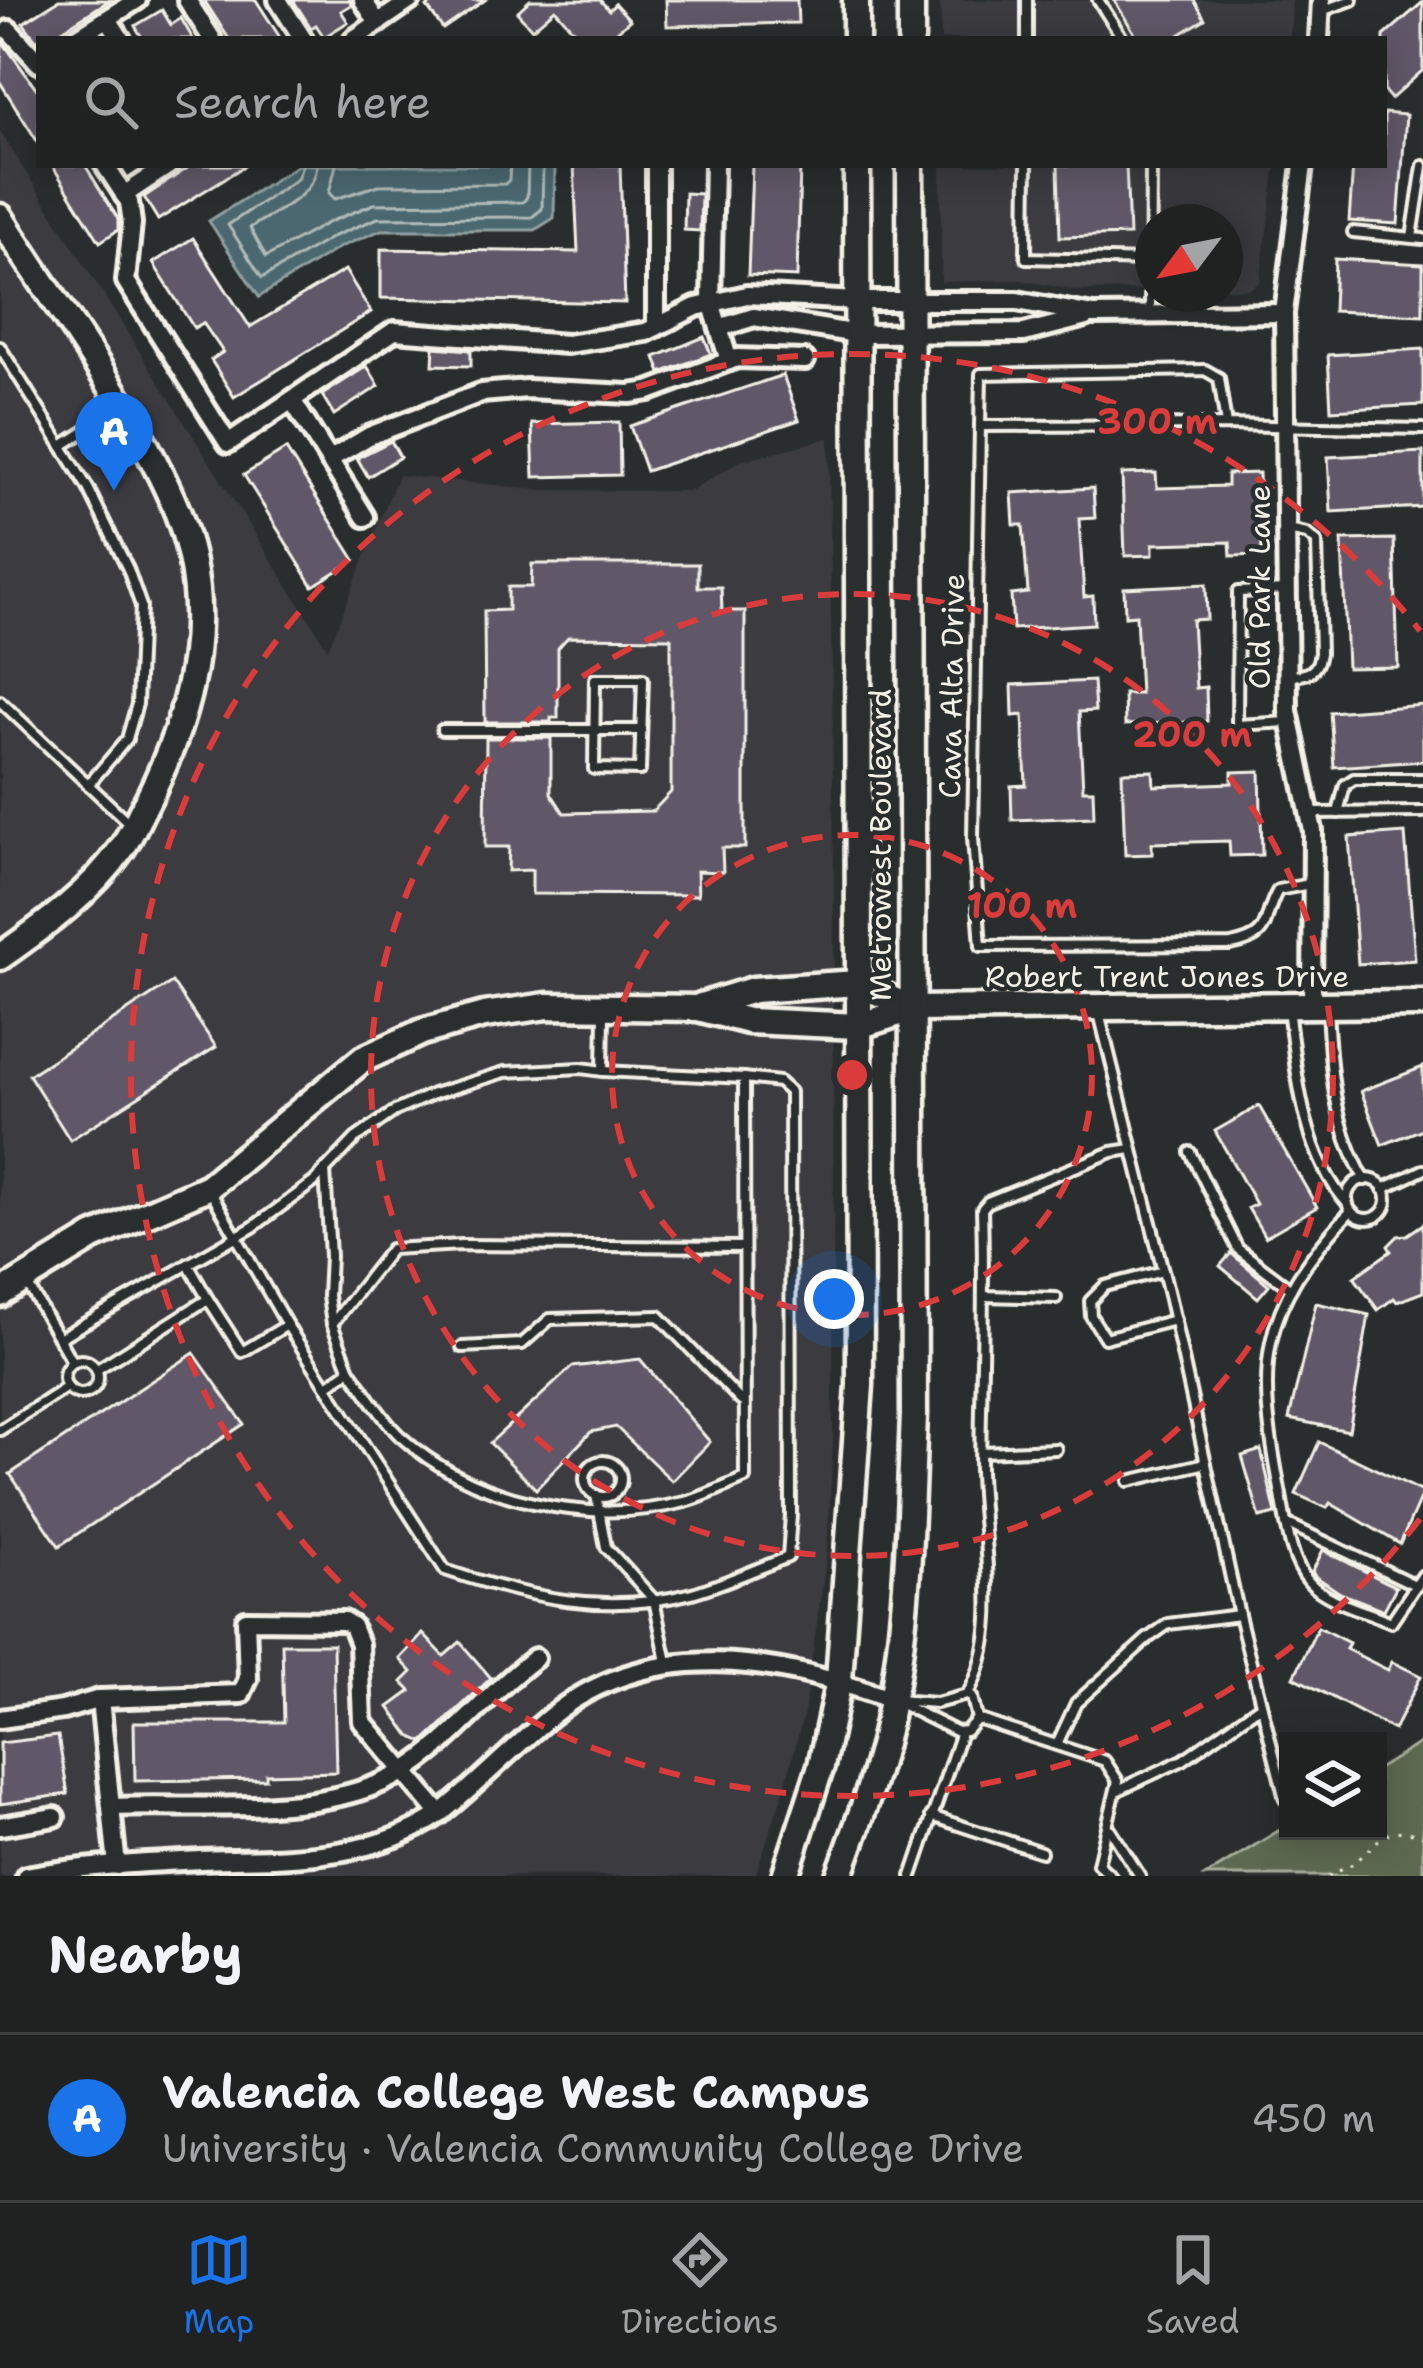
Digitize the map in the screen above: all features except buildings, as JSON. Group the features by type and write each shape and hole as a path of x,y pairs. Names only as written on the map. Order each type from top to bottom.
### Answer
{"street":[{"path":"80,36 137,0"},
{"path":"187,0 210,36"},
{"path":"278,0 301,36"},
{"path":"363,0 378,23"},
{"path":"358,36 411,0"},
{"path":"856,0 856,36"},
{"path":"910,36 911,0"},
{"path":"1318,36 1322,5"},
{"path":"108,19 119,36"},
{"path":"9,30 36,59"},
{"path":"107,168 124,195 132,223 126,281 228,443 394,332 568,344 646,332 711,302 747,295 1017,301 1093,315 1284,313"},
{"path":"124,195 164,168"},
{"path":"656,168 656,327"},
{"path":"715,168 711,302 729,361"},
{"name":"Metrowest Boulevard","path":"784,1876 821,1766 839,1681 860,1384 857,168"},
{"name":"Metrowest Boulevard","path":"839,1876 868,1796 892,1700 908,1548 914,1415 910,168"},
{"name":"Old Park Lane","path":"1303,168 1284,313 1287,676 1289,722 1311,813 1309,1007"},
{"path":"0,217 122,408 173,502 198,591 194,682 168,760 122,848 60,916 0,957"},
{"path":"719,328 754,316 857,334 1024,333 1093,315"},
{"path":"329,460 369,436 481,393 527,389 629,394 729,361 750,357 805,360"},
{"path":"292,400 365,517"},
{"path":"698,1007 753,990 858,983"},
{"name":"Robert Trent Jones Drive","path":"858,983 912,1009"},
{"name":"Robert Trent Jones Drive","path":"858,1026 912,1009 1423,1004"},
{"path":"0,1294 93,1238 208,1187 363,1059 422,1032 488,1014 548,1006 698,1007 748,1021 858,1026"},
{"path":"0,1720 100,1699 241,1694 248,1679 246,1620 344,1622 352,1625 359,1643 362,1721 440,1814"},
{"path":"112,1807 310,1802 344,1796 404,1772 473,1719 482,1703 535,1658"},
{"path":"26,1876 354,1849 425,1824 554,1714 603,1685 668,1664 708,1659 839,1681 892,1700"},
{"path":"100,1699 117,1867"},
{"path":"0,1826 55,1817"}],"lane":[{"path":"1027,0 1027,36"},
{"path":"1099,0 1121,36"},
{"path":"1322,5 1352,0"},
{"path":"1353,232 1417,238 1423,166"},
{"path":"1027,168 1026,258 1135,261"},
{"path":"1151,168 1151,204"},
{"path":"0,347 98,506 141,606 137,704 127,739 88,785"},
{"name":"Cava Alta Drive","path":"1226,425 1220,378 1205,370 981,374 973,838 982,946 1231,945 1251,941 1264,930 1278,890 1312,884"},
{"path":"62,446 122,408"},
{"path":"980,426 1286,424 1423,429"},
{"path":"1287,530 1307,534 1316,542 1320,631 1318,667 1311,673 1287,676"},
{"path":"1287,590 1238,592 1237,724 1289,722"},
{"path":"595,679 643,680 640,770 594,769 594,729 595,679"},
{"path":"0,701 133,827"},
{"path":"442,730 641,730"},
{"path":"1338,813 1345,785 1354,779 1423,779"},
{"path":"1311,813 1423,812"},
{"path":"603,1071 604,1006"},
{"path":"1097,1006 1175,1320 1279,1776"},
{"path":"1309,1007 1347,1142 1365,1180"},
{"path":"1309,1007 1295,1065 1315,1143 1333,1188 1349,1207 1364,1219 1380,1214 1387,1199 1376,1181 1365,1180 1349,1191 1349,1207 1280,1306 1266,1353 1266,1420 1286,1523 1305,1579 1319,1591 1390,1622 1423,1575"},
{"path":"59,1338 235,1238 326,1170 356,1138 395,1111 433,1094 505,1072 581,1068 779,1082 790,1092 788,1557 692,1593 654,1600 565,1603 445,1570 286,1324 235,1238 208,1187"},
{"path":"326,1170 332,1324 350,1370 398,1434 457,1477 558,1509 598,1513 685,1502 745,1478 743,1078"},
{"path":"968,1695 983,1655 987,1618 981,1452 982,1209 988,1202 1112,1152 1132,1149"},
{"path":"1190,1152 1238,1249 1291,1289"},
{"path":"1383,1189 1423,1170"},
{"path":"332,1324 391,1250 462,1245 745,1247"},
{"path":"188,1264 242,1352 286,1324"},
{"path":"1163,1270 1105,1286 1090,1300 1090,1316 1105,1338 1175,1320"},
{"path":"24,1279 72,1362"},
{"path":"983,1296 1056,1298"},
{"path":"96,1370 208,1299"},
{"path":"462,1347 521,1344 550,1319 659,1316 742,1402"},
{"path":"72,1362 89,1362 96,1370 95,1386 87,1394 76,1394 67,1387 65,1370 72,1362"},
{"path":"327,1386 350,1370"},
{"path":"0,1430 67,1387"},
{"path":"981,1452 1056,1450"},
{"path":"596,1496 607,1497 617,1490 620,1473 612,1464 595,1463 587,1471 587,1488 596,1496 606,1547 654,1600 668,1664"},
{"path":"1129,1481 1206,1463"},
{"path":"1286,1523 1417,1586"},
{"path":"1057,1744 1076,1703 1168,1624 1239,1615"},
{"path":"892,1700 936,1703 968,1695"},
{"path":"968,1695 977,1719"},
{"path":"892,1700 961,1732"},
{"path":"1116,1791 1183,1760 1261,1705"},
{"path":"977,1719 1106,1761 1118,1780 1098,1864 1112,1876"},
{"path":"912,1876 961,1732 977,1719"},
{"path":"931,1816 1041,1852"},
{"path":"1109,1828 1140,1876"}],"path":[{"path":"1328,1876 1355,1862 1382,1835 1396,1830 1423,1836"}],"shaded area":[{"path":"940,0 1292,0 1290,36 941,36"},
{"path":"0,131 328,649 398,475 544,490 690,491 740,461 829,438 833,1445 827,1553 804,1713 755,1876 0,1876"},
{"path":"941,168 1276,168 1260,282 1250,289 1243,289 1243,204 1135,204 1135,290 1077,291 1021,280 941,282"}],"green space":[{"path":"1423,1741 1423,1876 1205,1876 1279,1831 1279,1840 1387,1840 1387,1763"}],"water":[{"path":"293,168 555,168 554,218 535,230 381,230 340,247 259,297 209,221"}],"place":[{"name":"Valencia College West Campus","path":"114,491"}]}
